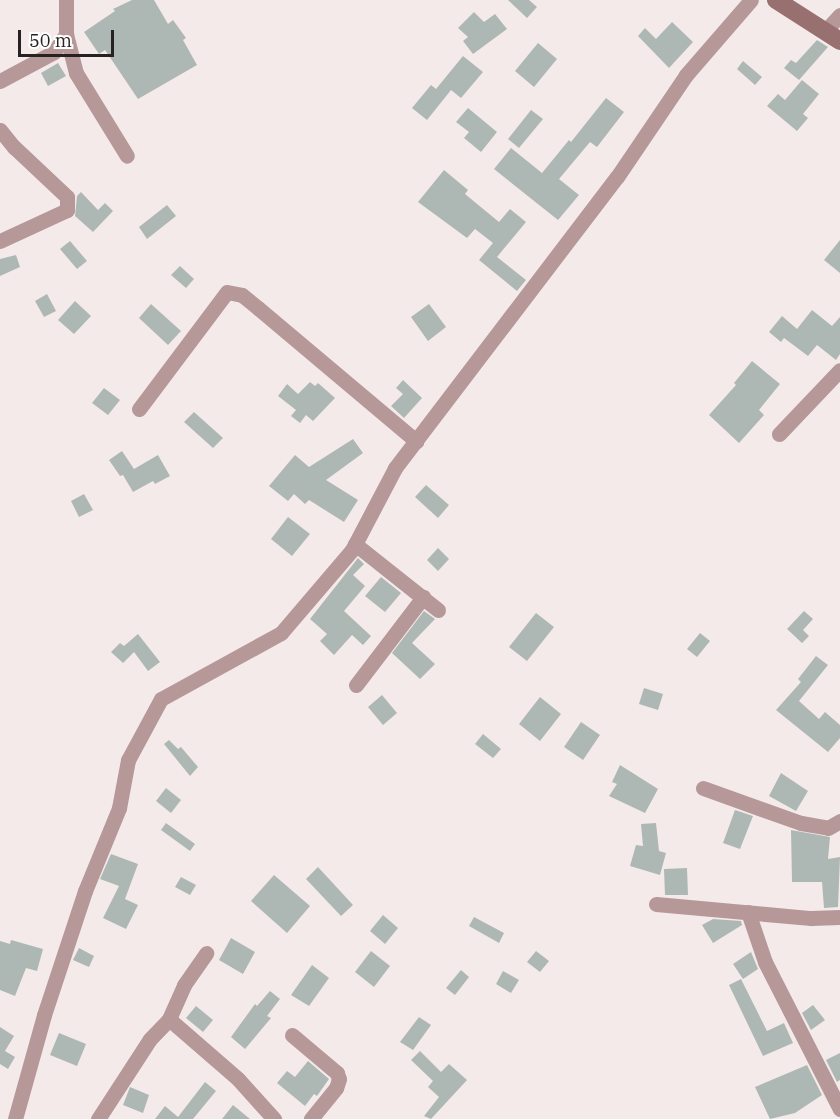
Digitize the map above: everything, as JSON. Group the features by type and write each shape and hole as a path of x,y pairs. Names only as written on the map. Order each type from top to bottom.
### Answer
{"street":[{"path":"66,0 66,34 76,73 127,156"},
{"path":"15,1119 44,1015 85,891 119,808 128,760 161,699 281,633 355,544 395,468 618,177 686,75 751,0"},
{"path":"776,0 832,36 840,15"},
{"path":"0,81 54,52 66,34"},
{"path":"0,130 14,147 67,197 67,210 0,241"},
{"path":"139,409 227,292 242,295 250,301 416,441"},
{"path":"779,434 840,370"},
{"path":"355,544 438,610"},
{"path":"356,685 423,597"},
{"path":"703,788 801,823 828,828 840,821"},
{"path":"656,904 838,920"},
{"path":"748,912 765,962 840,1110"},
{"path":"99,1119 150,1039 168,1019 184,985 206,954"},
{"path":"168,1019 219,1062 274,1119"},
{"path":"292,1035 337,1073 339,1079 336,1088 311,1119"}],"building":[{"path":"132,0 154,0 168,24 173,20 186,38 183,40 197,65 138,99 105,50 99,54 84,32 115,11 113,9"},
{"path":"508,0 529,0 537,7 527,18"},
{"path":"474,12 484,22 495,14 507,29 473,54 463,41 468,37 458,28"},
{"path":"672,22 693,42 669,68 638,36 645,28 656,39"},
{"path":"817,40 828,47 799,80 784,68 791,60 796,63"},
{"path":"538,43 557,59 534,87 515,71"},
{"path":"463,56 483,72 461,98 451,90 427,120 412,108 431,85 436,89"},
{"path":"743,61 762,77 755,85 737,69"},
{"path":"58,63 66,76 48,86 41,73"},
{"path":"802,80 819,94 803,114 808,118 797,131 767,106 778,94 785,100"},
{"path":"606,98 624,112 597,147 590,142 559,179 579,195 558,220 494,169 511,148 542,173 569,140 571,142"},
{"path":"468,108 497,132 481,152 464,138 469,132 456,122"},
{"path":"531,110 543,119 519,148 508,139"},
{"path":"444,170 468,190 465,194 499,222 510,209 526,222 497,257 526,280 517,291 479,260 493,243 475,229 467,238 418,202"},
{"path":"81,192 98,210 105,203 113,211 93,232 75,216 77,196"},
{"path":"167,205 176,216 147,239 139,227"},
{"path":"840,240 840,273 824,260"},
{"path":"70,241 87,261 77,269 60,249"},
{"path":"16,255 20,267 0,276 0,259"},
{"path":"180,266 194,279 186,288 171,275"},
{"path":"47,294 56,311 44,317 35,301"},
{"path":"75,301 91,316 74,334 58,320"},
{"path":"151,304 181,331 168,345 139,318"},
{"path":"429,304 446,327 428,341 411,317"},
{"path":"812,310 832,326 840,317 840,354 836,360 817,345 808,356 784,338 781,342 769,332 782,316 797,329"},
{"path":"752,361 780,384 759,410 764,415 739,443 709,415 736,385 734,383"},
{"path":"403,380 422,398 404,418 391,406 403,394 396,388"},
{"path":"310,382 315,386 318,383 335,398 313,421 306,415 300,423 291,416 296,410 278,396 287,384 298,394"},
{"path":"104,388 120,400 108,415 92,403"},
{"path":"194,412 223,438 213,448 184,422"},
{"path":"353,439 363,453 326,480 358,500 344,522 309,500 305,504 294,494 288,501 269,486 295,455 309,467"},
{"path":"122,451 134,469 158,455 170,476 155,484 153,481 133,492 123,475 120,476 109,460"},
{"path":"426,485 449,505 438,518 415,497"},
{"path":"84,494 93,510 79,517 71,501"},
{"path":"288,517 310,534 292,556 271,539"},
{"path":"438,548 449,559 438,571 427,560"},
{"path":"358,558 364,564 353,575 365,586 344,611 371,636 363,645 352,635 334,655 320,641 327,634 310,619"},
{"path":"381,577 401,593 385,612 365,596"},
{"path":"424,611 435,619 412,643 435,664 420,679 392,653"},
{"path":"804,611 813,619 803,630 809,636 802,643 787,629"},
{"path":"536,613 554,627 527,661 509,647"},
{"path":"700,633 710,641 697,657 687,649"},
{"path":"138,634 160,662 148,671 134,652 123,663 111,652 120,643 124,646"},
{"path":"816,656 828,665 799,701 819,719 825,712 840,725 840,738 828,752 776,710 801,682 798,679"},
{"path":"644,688 663,694 658,710 639,704"},
{"path":"382,695 397,713 383,725 368,707"},
{"path":"540,697 561,714 540,741 519,724"},
{"path":"581,722 600,735 583,760 564,747"},
{"path":"483,734 501,749 493,758 475,744"},
{"path":"169,740 178,749 181,747 198,767 190,776 164,744"},
{"path":"620,765 658,789 645,813 609,796 617,784 612,782"},
{"path":"781,773 808,791 796,811 769,796"},
{"path":"166,788 181,800 171,813 156,801"},
{"path":"735,810 753,816 740,849 723,843"},
{"path":"166,823 195,844 190,851 161,830"},
{"path":"656,823 659,851 666,853 660,875 630,866 636,845 643,846 641,824"},
{"path":"791,830 830,837 828,859 840,857 838,907 824,908 822,882 792,882"},
{"path":"111,854 138,864 125,899 138,905 126,929 103,918 119,886 100,879"},
{"path":"318,867 353,905 341,916 306,879"},
{"path":"687,868 688,895 665,895 664,869"},
{"path":"274,875 310,906 287,933 251,901"},
{"path":"181,877 196,885 190,895 175,887"},
{"path":"383,915 398,928 385,944 370,931"},
{"path":"474,917 504,933 499,943 469,926"},
{"path":"713,919 741,921 742,925 713,943 702,925"},
{"path":"231,938 255,952 243,974 219,960"},
{"path":"11,940 43,949 37,971 26,968 15,996 0,990 0,941 10,944"},
{"path":"79,948 94,956 89,967 73,960"},
{"path":"371,951 390,966 374,987 355,972"},
{"path":"536,951 549,961 540,972 527,962"},
{"path":"751,952 758,969 743,979 733,964"},
{"path":"312,965 329,978 309,1006 291,995"},
{"path":"461,970 469,977 455,995 446,988"},
{"path":"503,971 519,980 511,993 496,984"},
{"path":"741,979 767,1031 784,1023 793,1043 763,1056 729,985"},
{"path":"270,991 280,999 267,1016 271,1018 245,1049 231,1037 255,1004 257,1006"},
{"path":"813,1005 825,1020 811,1030 802,1013"},
{"path":"196,1006 213,1020 203,1032 186,1018"},
{"path":"419,1017 431,1025 413,1050 400,1042"},
{"path":"0,1027 14,1036 5,1051 15,1057 8,1069 0,1064"},
{"path":"59,1033 86,1044 77,1066 50,1055"},
{"path":"420,1051 441,1072 449,1064 467,1080 431,1119 424,1116 439,1097 428,1087 433,1081 411,1060"},
{"path":"840,1053 840,1080 837,1082 826,1060"},
{"path":"308,1061 329,1079 317,1096 314,1094 305,1106 277,1083 287,1071 295,1077"},
{"path":"807,1065 822,1095 795,1113 770,1119 755,1087"},
{"path":"205,1082 216,1091 193,1119 155,1119 165,1106 178,1117"},
{"path":"130,1087 149,1095 143,1113 123,1105"},
{"path":"233,1105 250,1119 222,1119"}]}
